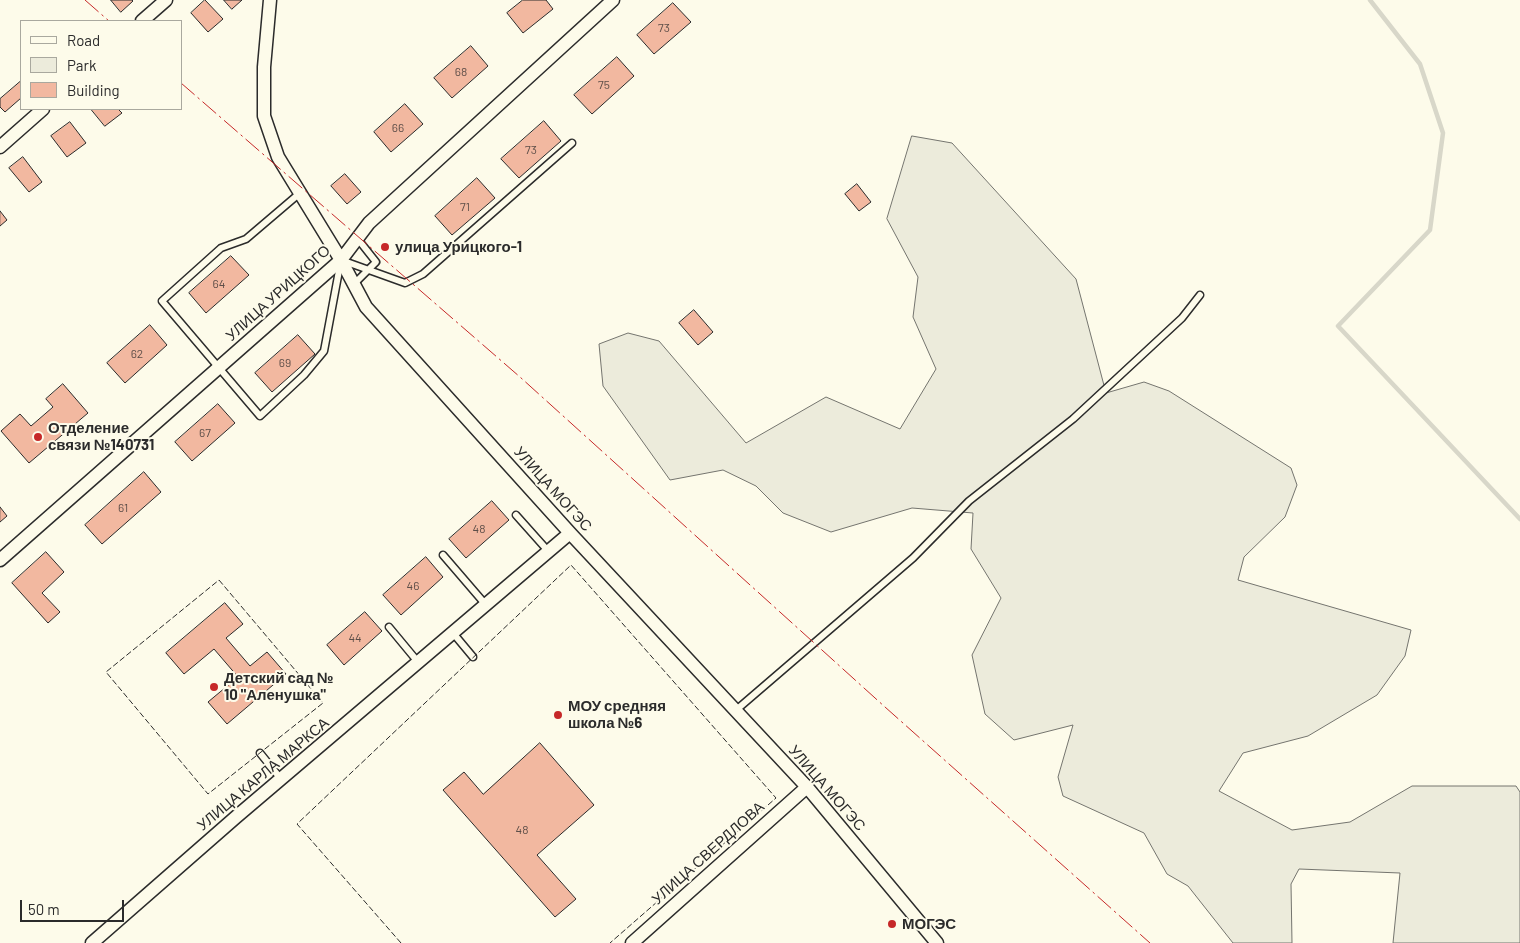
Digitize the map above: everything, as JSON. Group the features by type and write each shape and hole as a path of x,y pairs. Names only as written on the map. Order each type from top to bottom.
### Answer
{"street":[{"path":"143,20 166,0"},
{"name":"УЛИЦА МОГЭС","path":"270,0 264,67 264,116 278,157 341,260 366,307 570,533 807,787 937,943"},
{"name":"УЛИЦА УРИЦКОГО","path":"0,560 341,260 369,223 613,0"},
{"path":"0,147 42,110"},
{"name":"УЛИЦА КАРЛА МАРКСА","path":"92,943 570,533"},
{"name":"УЛИЦА СВЕРДЛОВА","path":"636,942 807,787"}],"lane":[{"path":"300,193 246,239 221,248 162,302 260,416 304,375 324,351 341,260 405,282 423,274 572,143"},
{"path":"354,284 376,262 357,238"},
{"path":"735,711 913,558 969,501 1073,419 1182,318 1200,296"},
{"path":"516,515 549,552"},
{"path":"443,555 486,605"},
{"path":"388,627 419,662"},
{"path":"453,633 473,657"},
{"path":"260,753 281,779"}],"green space":[{"path":"912,136 952,143 1076,279 1106,393 1144,382 1169,391 1291,468 1297,485 1285,517 1244,557 1238,580 1411,630 1405,656 1377,695 1308,736 1243,753 1219,791 1292,830 1350,822 1412,786 1516,786 1520,792 1520,943 1393,943 1400,873 1299,869 1291,884 1292,943 1233,943 1188,886 1167,874 1144,833 1063,796 1058,777 1073,725 1014,740 985,714 972,655 1001,598 971,549 973,513 912,508 831,532 783,513 756,486 723,470 670,480 603,386 599,344 628,333 659,341 746,443 826,397 900,429 936,369 913,317 918,277 887,219"}],"building":[{"path":"111,0 132,0 133,1 121,12"},
{"path":"205,0 223,19 208,32 191,13"},
{"path":"224,0 242,0 232,9"},
{"path":"523,0 546,0 553,9 523,33 507,13"},
{"path":"673,3 691,22 654,54 637,35"},
{"path":"471,46 488,66 452,98 434,78"},
{"path":"617,57 634,76 592,114 574,95"},
{"path":"20,82 20,99 5,112 0,107 0,99"},
{"path":"405,104 423,124 391,152 374,132"},
{"path":"92,110 119,110 122,113 105,126"},
{"path":"544,121 561,141 519,178 501,159"},
{"path":"70,122 86,143 67,157 51,136"},
{"path":"23,157 42,182 29,192 9,168"},
{"path":"345,174 361,192 347,204 331,186"},
{"path":"477,178 495,198 452,235 435,216"},
{"path":"857,184 871,202 859,211 845,194"},
{"path":"0,211 7,220 0,226"},
{"path":"231,256 249,275 206,313 189,293"},
{"path":"694,310 713,332 698,345 679,323"},
{"path":"150,325 167,345 125,383 107,363"},
{"path":"298,335 315,354 272,392 255,373"},
{"path":"63,384 88,413 29,463 1,431 20,414 31,426 53,407 46,399"},
{"path":"218,404 235,423 192,461 175,442"},
{"path":"144,472 161,492 102,544 85,525"},
{"path":"492,501 509,520 466,558 449,539"},
{"path":"0,507 7,516 0,522"},
{"path":"46,552 64,572 42,593 60,612 48,623 12,583"},
{"path":"426,557 443,577 401,615 383,595"},
{"path":"225,603 243,624 226,638 250,666 267,652 286,674 227,724 208,702 238,677 214,649 184,674 166,653"},
{"path":"365,612 382,631 344,665 327,645"},
{"path":"540,743 594,805 537,855 576,899 555,917 443,790 464,772 483,794"}],"waterway":[{"path":"1370,0 1420,64 1443,133 1430,230 1338,326 1520,519"}],"fence":[{"path":"401,943 297,824 571,565 776,798 610,943"},
{"path":"219,580 323,703 208,794 106,672 219,580"}],"power":[{"path":"85,0 108,20"},
{"path":"182,84 520,377 885,707 1150,943"}],"place":[{"name":"улица Урицкого-1","path":"385,247"},
{"name":"Отделение связи №140731","path":"38,437"},
{"name":"Детский сад № 10 \"Аленушка\"","path":"214,687"},
{"name":"МОУ средняя школа №6","path":"558,715"},
{"name":"МОГЭС","path":"892,924"}]}
